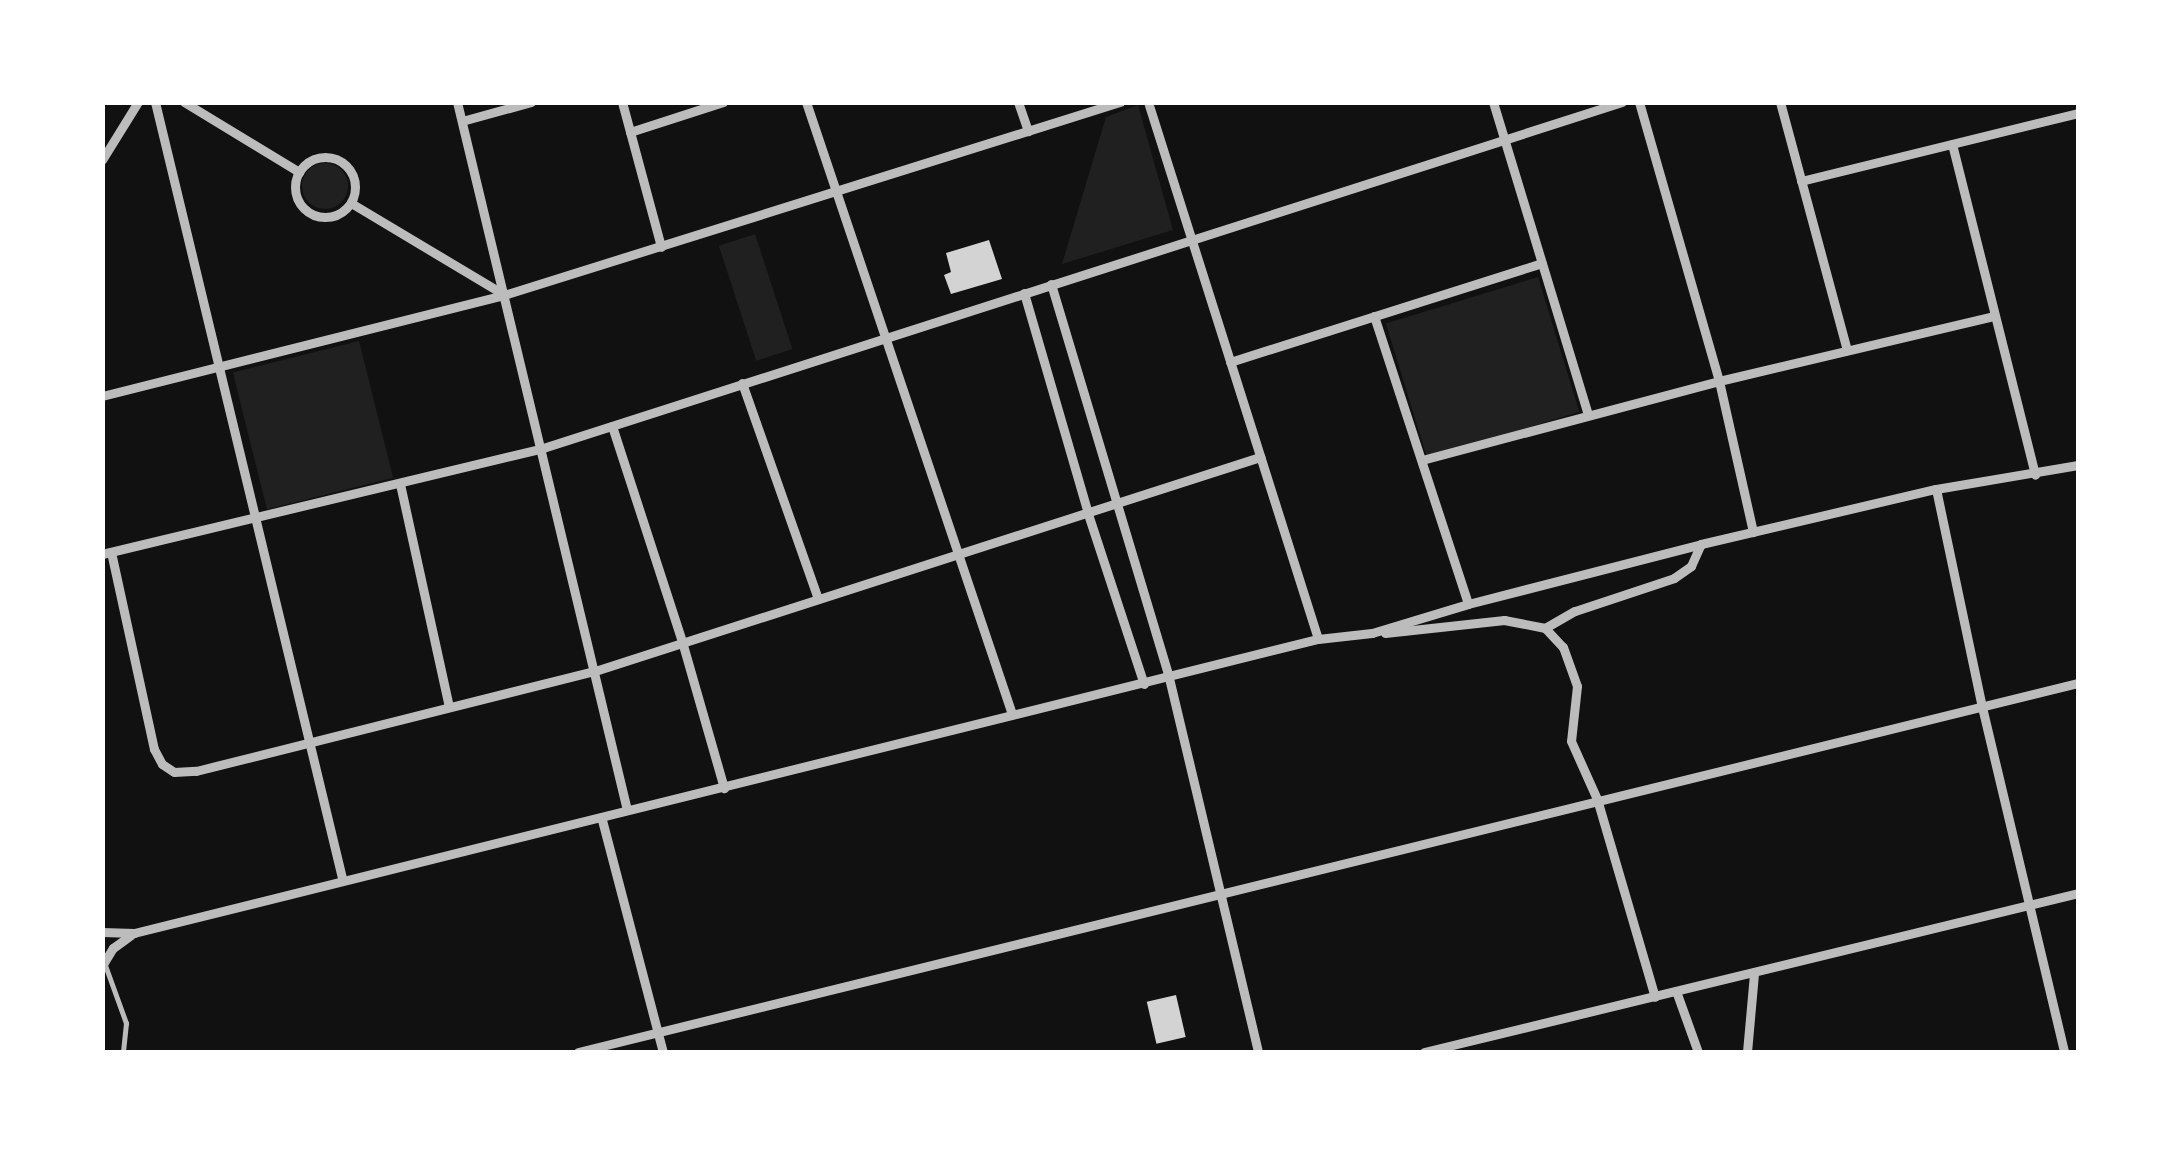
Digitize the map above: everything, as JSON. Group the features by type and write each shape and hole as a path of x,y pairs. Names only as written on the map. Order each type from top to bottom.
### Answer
{"street":[{"path":"102,160 138,102"},
{"path":"155,102 342,878"},
{"path":"184,102 298,172"},
{"path":"458,102 627,810"},
{"path":"462,122 531,102"},
{"path":"622,102 662,246"},
{"path":"682,102 686,114"},
{"path":"630,132 723,102"},
{"path":"806,102 1012,714"},
{"path":"1018,102 1028,131"},
{"path":"102,396 504,294 1120,102"},
{"path":"1148,102 1318,638"},
{"path":"1492,102 1588,416"},
{"path":"1260,457 596,671 310,740 196,772 174,772 162,764 154,749 106,553 543,448 1622,102"},
{"path":"1639,102 1719,381 1753,532"},
{"path":"1780,102 1848,350"},
{"path":"1802,181 2078,114"},
{"path":"1952,144 2036,474"},
{"path":"337,159 354,177 351,203 332,216 309,213 296,195 298,172 311,160 337,159"},
{"path":"351,203 504,294"},
{"path":"1230,362 1542,263"},
{"path":"1051,284 1168,678 1258,1052"},
{"path":"1024,293 1088,514 1144,684"},
{"path":"1374,316 1468,604"},
{"path":"1422,460 1719,381 1994,316"},
{"path":"742,383 818,599"},
{"path":"612,426 683,645 724,788"},
{"path":"1372,633 1701,544 1936,489 2078,465"},
{"path":"400,484 448,706"},
{"path":"1936,489 1982,707 2064,1052"},
{"path":"1545,628 1575,610 1674,578 1692,566 1701,544"},
{"path":"102,932 134,933 342,878 602,820 627,810 1318,638 1416,633 1504,620 1545,628 1563,647 1572,666 1577,686 1571,741 1598,798 1655,997"},
{"path":"578,1052 1598,798 2078,684"},
{"path":"602,820 663,1052"},
{"path":"1424,1052 2078,893"},
{"path":"103,964 113,948 134,933"},
{"path":"1747,1052 1754,974"},
{"path":"1676,992 1698,1052"}],"lane":[{"path":"103,964 126,1024 122,1052"}],"shaded area":[{"path":"1138,105 1173,230 1062,264 1106,117"},
{"path":"325,163 341,170 348,186 341,202 325,209 309,202 302,186 309,170"},
{"path":"755,234 792,349 756,361 719,246"},
{"path":"1538,277 1579,412 1427,458 1386,323"},
{"path":"359,341 393,478 267,509 233,372"}],"building":[{"path":"989,240 1002,279 951,294 944,275 951,272 946,253"},
{"path":"1176,995 1186,1037 1156,1044 1147,1002"}]}
